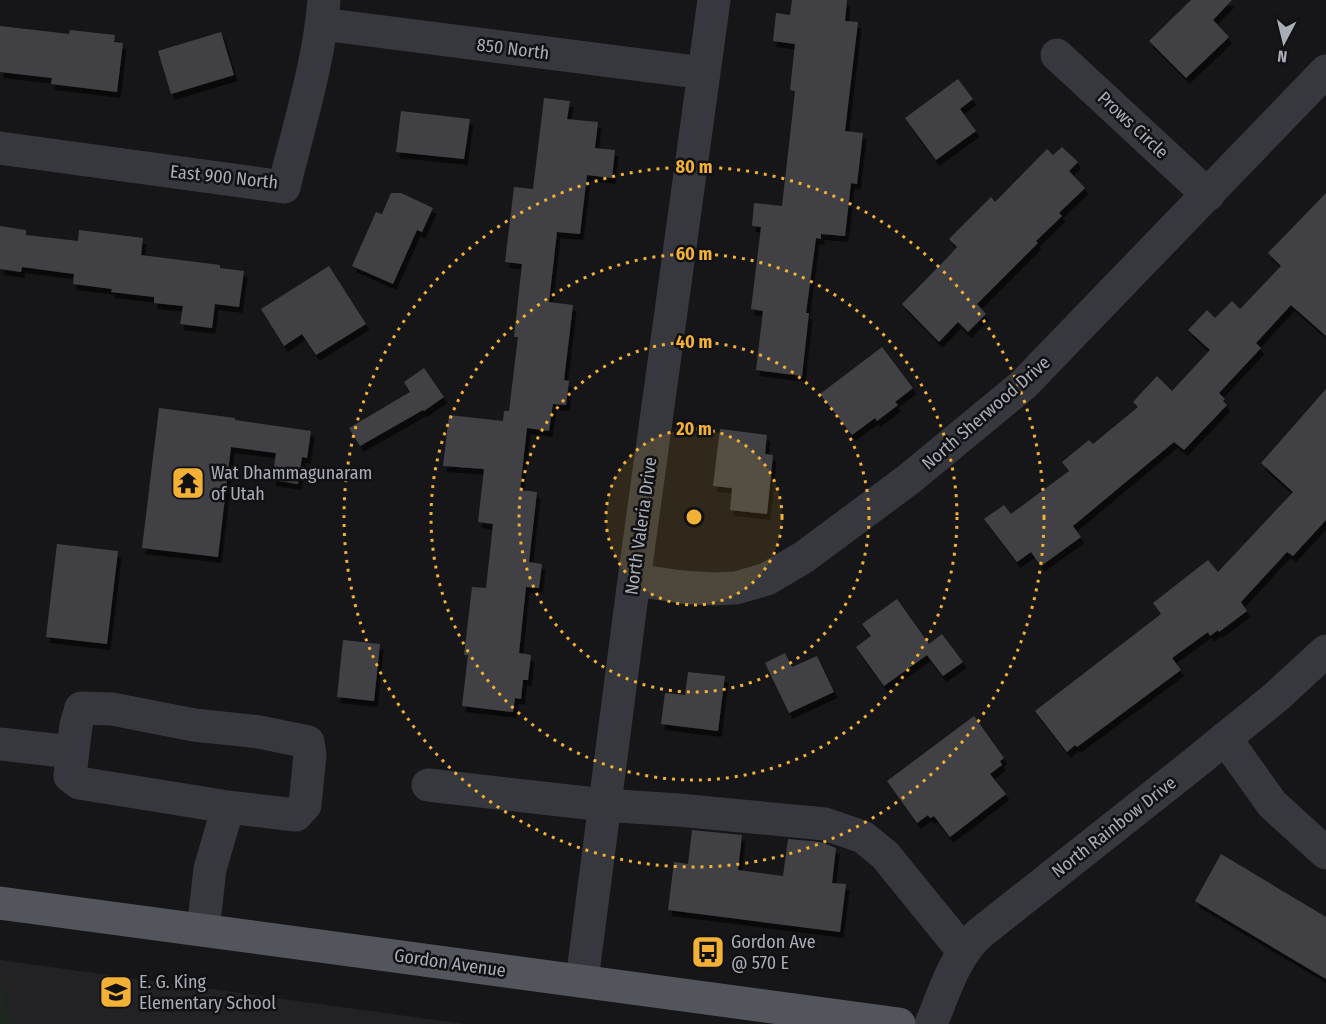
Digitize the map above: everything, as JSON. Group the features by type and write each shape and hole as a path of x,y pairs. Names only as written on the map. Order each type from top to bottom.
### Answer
{"main road":[{"name":"Gordon Avenue","path":"0,903 899,1024"}],"street":[{"name":"North Valeria Drive","path":"582,980 634,580 714,0"},
{"name":"850 North","path":"323,12 704,73"},
{"name":"East 900 North","path":"0,148 284,187 315,62 323,12"},
{"name":"Prows Circle","path":"1057,55 1208,195"},
{"name":"North Sherwood Drive","path":"634,580 682,587 736,588 768,579 804,557 909,479 1023,385 1326,71"},
{"name":"North Rainbow Drive","path":"932,1024 963,952 993,921 1276,697 1326,651"},
{"path":"81,708 112,709 194,725 259,732 308,742 310,755 305,805 296,815 228,807 79,783 70,776 76,725 81,708"},
{"path":"1225,738 1272,804 1326,853"},
{"path":"0,744 72,752"},
{"path":"428,785 604,805 825,824 863,837 885,855 963,952"},
{"path":"203,930 210,869 228,807"}],"shaded area":[{"name":"E. G. King Elementary School","path":"0,960 465,1024 0,1024"},
{"path":"0,972 2,972 5,1007 14,1024 0,1024"}],"building":[{"path":"792,0 847,0 845,21 858,22 845,131 863,133 857,184 851,183 845,236 821,234 821,239 816,238 806,313 809,313 802,376 756,370 763,311 751,309 761,227 752,226 754,203 782,206 795,91 790,90 795,44 773,41 776,13 790,15"},
{"path":"1191,0 1232,0 1213,20 1229,37 1186,78 1149,41"},
{"path":"0,26 69,34 70,30 115,35 114,42 123,43 117,92 51,84 52,78 0,72"},
{"path":"221,32 234,75 171,94 158,51"},
{"path":"958,79 973,99 960,109 976,131 936,160 905,118"},
{"path":"544,98 570,101 567,119 598,122 595,148 615,150 612,178 587,175 580,234 557,232 549,302 573,305 564,380 569,381 566,405 553,404 549,431 527,428 520,490 537,492 529,562 542,564 539,588 526,587 519,653 531,655 528,680 523,680 521,699 515,698 513,712 462,706 468,655 464,655 472,587 486,588 493,524 478,522 484,469 443,466 449,415 503,421 504,411 509,411 518,337 514,337 522,264 505,262 514,187 533,189"},
{"path":"401,111 470,119 464,159 396,152"},
{"path":"1062,147 1078,162 1069,171 1085,188 1059,213 1062,216 1036,241 1038,243 977,304 986,314 968,332 958,322 939,342 902,304 957,247 949,239 991,197 995,202 1047,149 1053,155"},
{"path":"391,193 401,193 433,208 422,232 417,230 393,284 352,266 376,212 382,214"},
{"path":"1326,193 1326,336 1291,305 1256,343 1261,348 1219,393 1227,405 1184,450 1174,442 1073,526 1081,537 1041,566 1031,552 1017,562 984,519 1004,505 1011,514 1069,471 1062,462 1089,440 1093,444 1138,407 1133,402 1157,376 1172,391 1210,350 1188,330 1207,310 1215,318 1232,301 1240,309 1281,266 1268,253"},
{"path":"0,226 26,230 26,235 78,241 79,230 143,238 141,255 220,265 220,268 244,271 239,307 215,304 212,328 180,324 183,306 154,303 154,297 111,292 112,289 73,284 74,274 22,267 21,272 0,269"},
{"path":"329,266 366,324 316,355 302,334 284,346 261,309"},
{"path":"882,347 913,388 895,402 898,405 877,421 875,418 852,435 820,394"},
{"path":"424,368 444,397 424,411 360,446 349,428 410,392 404,382"},
{"path":"1326,389 1326,520 1293,556 1287,552 1241,602 1247,611 1219,632 1218,630 1210,636 1208,632 1172,658 1181,670 1067,752 1035,711 1161,614 1153,603 1208,560 1218,572 1293,492 1261,463"},
{"name":"Wat Dhammagunaram of Utah","path":"159,408 311,431 307,458 302,457 298,484 272,480 276,453 231,447 218,557 142,548"},
{"path":"720,429 767,435 765,454 773,455 767,514 730,510 732,488 713,486"},
{"path":"57,544 118,551 107,644 46,637"},
{"path":"897,599 929,644 942,634 963,662 943,676 927,655 884,686 856,647 871,636 862,624"},
{"path":"343,640 380,644 374,701 337,697"},
{"path":"785,653 792,667 817,656 834,692 789,713 765,663"},
{"path":"688,672 725,676 718,731 661,724 665,693 685,695"},
{"path":"974,716 1004,758 1000,761 1002,765 990,774 1006,794 950,837 934,816 930,818 928,815 917,823 887,781"},
{"path":"692,830 742,835 738,870 783,876 788,839 821,842 836,848 832,883 846,884 840,932 668,910 674,862 688,864"},
{"path":"1221,854 1326,917 1326,979 1195,901"}],"place":[{"name":"Wat Dhammagunaram of Utah","path":"188,483"},
{"name":"Gordon Ave @ 570 E","path":"708,952"},
{"name":"E. G. King Elementary School","path":"116,992"}]}
